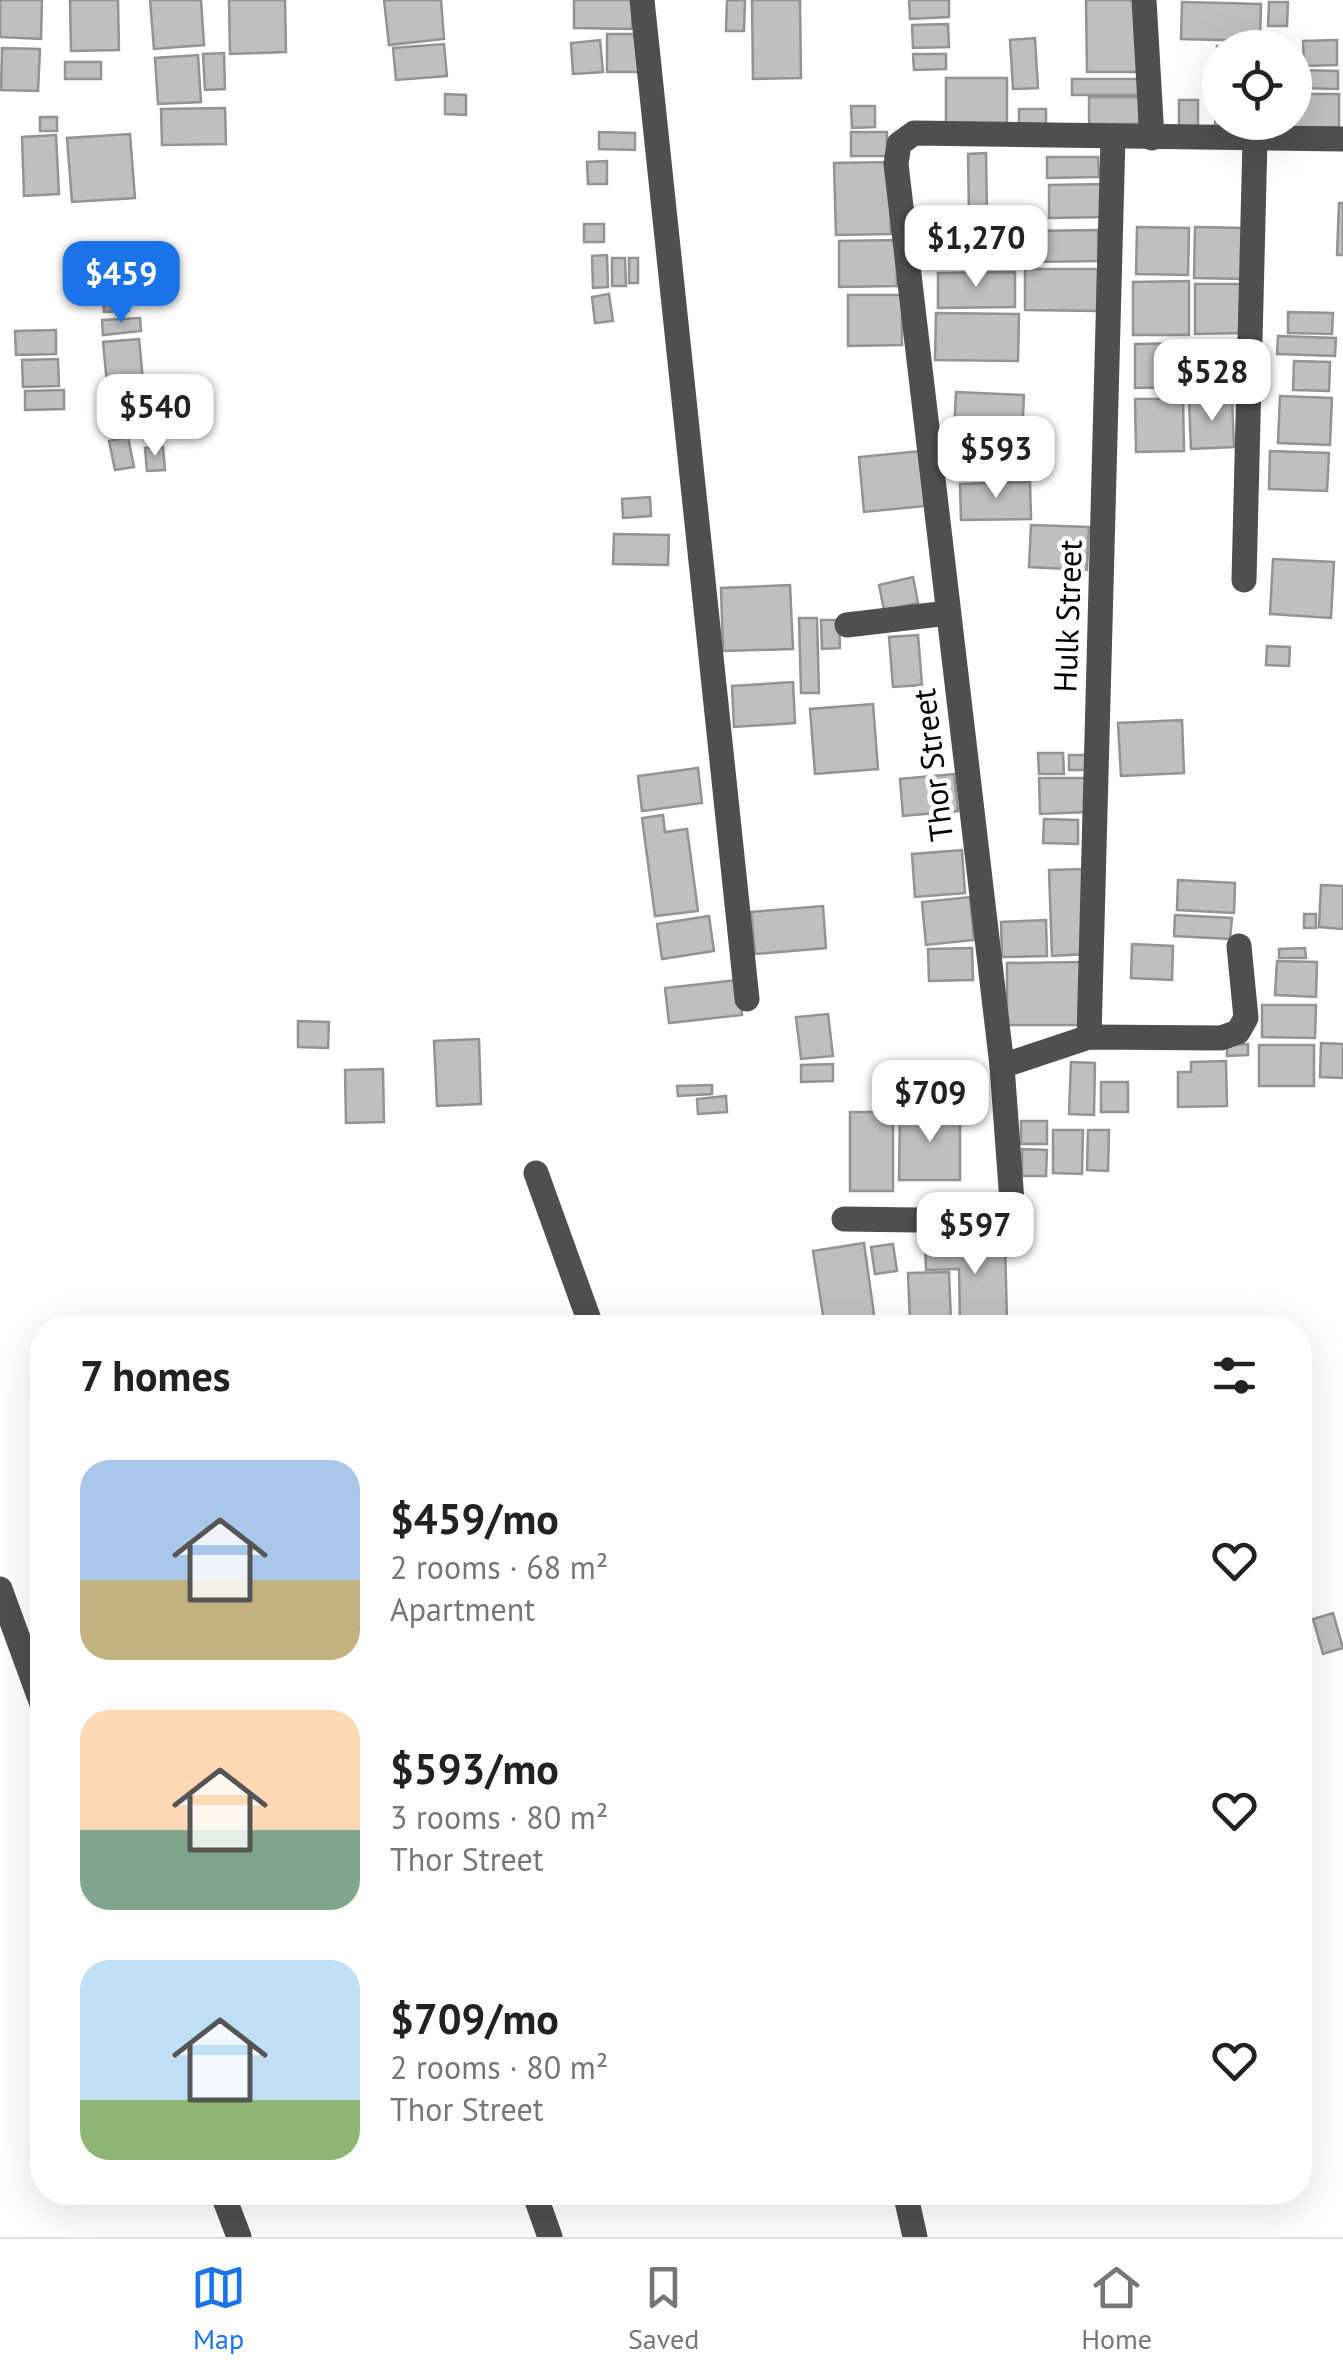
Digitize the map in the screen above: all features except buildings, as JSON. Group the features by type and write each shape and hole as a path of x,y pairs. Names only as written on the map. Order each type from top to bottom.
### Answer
{"street":[{"path":"642,0 747,999"},
{"path":"1144,0 1152,138"},
{"name":"Thor Street","path":"844,1220 992,1221 1006,1215 1012,1202 1002,1066 896,164 898,144 914,133 1113,137"},
{"path":"1113,137 1202,139"},
{"name":"Hulk Street","path":"1089,1037 1113,137"},
{"path":"1312,139 1343,139"},
{"path":"1244,580 1256,140"},
{"path":"847,625 948,614"},
{"path":"1002,1066 1089,1037 1221,1038 1238,1032 1246,1018 1240,946"},
{"path":"536,1173 587,1315"},
{"path":"0,1589 30,1671"},
{"path":"227,2205 239,2237"},
{"path":"539,2205 550,2237"},
{"path":"909,2205 915,2237"}]}
